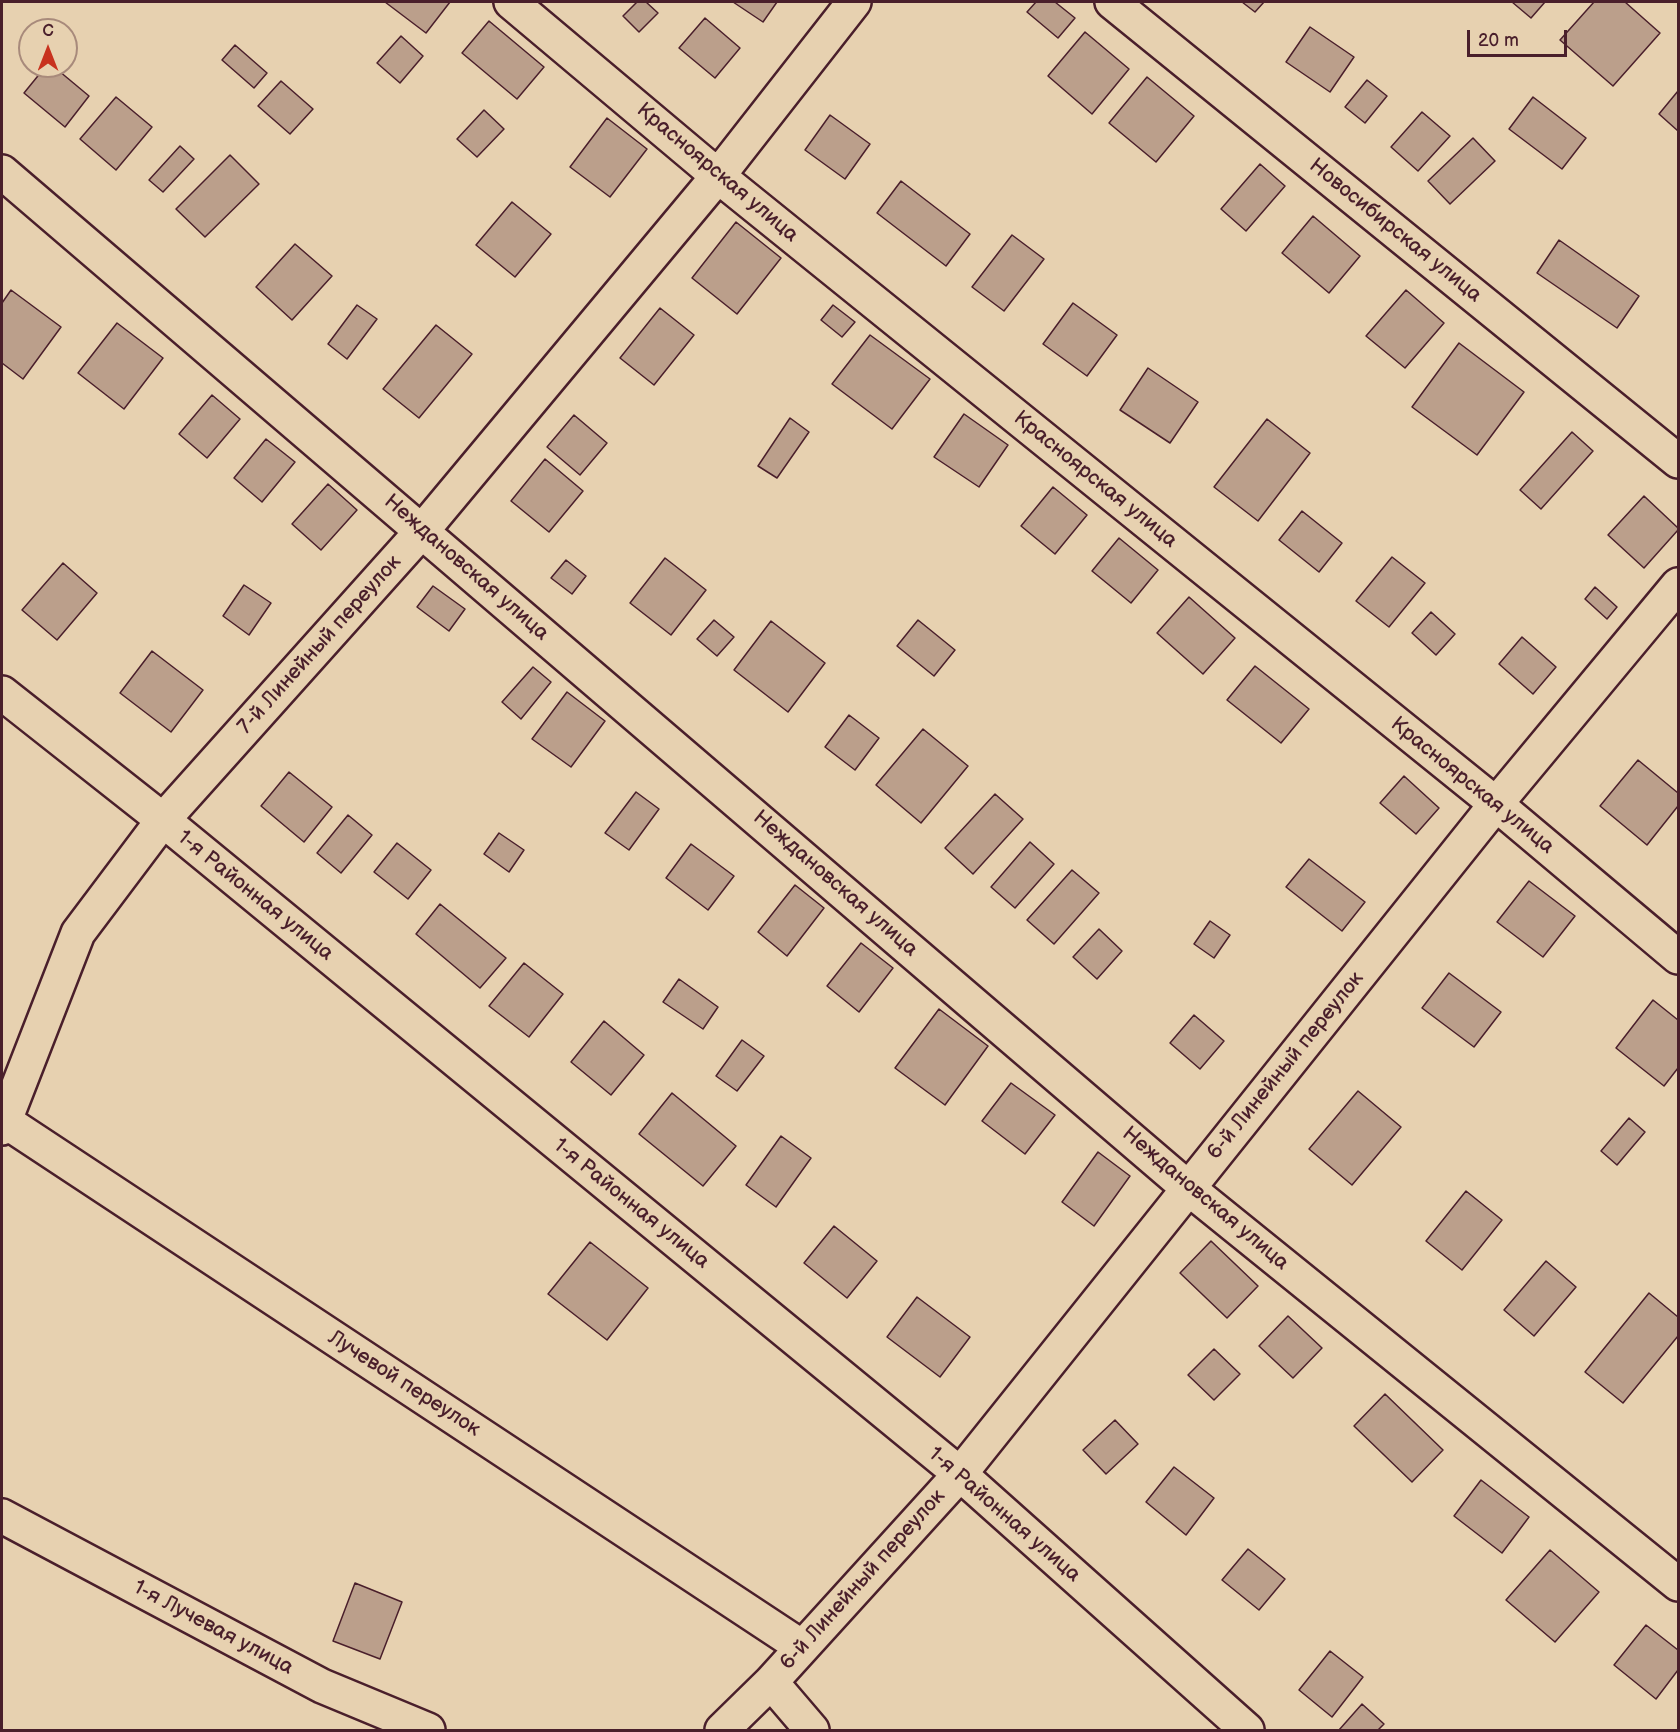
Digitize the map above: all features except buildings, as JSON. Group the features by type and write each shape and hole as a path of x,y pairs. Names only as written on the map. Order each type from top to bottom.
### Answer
{"street":[{"name":"Красноярская улица","path":"512,2 718,176 1496,804 1678,957"},
{"name":"7-й Линейный переулок","path":"3,1124 78,933 163,820 422,531 718,176 854,2"},
{"name":"Новосибирская улица","path":"1112,2 1678,461"},
{"name":"Неждановская улица","path":"2,172 1188,1188 1678,1584"},
{"name":"6-й Линейный переулок","path":"722,1731 771,1682 960,1474 1496,804 1678,585"},
{"name":"1-я Районная улица","path":"2,693 163,820 960,1474 1247,1731"},
{"name":"Лучевой переулок","path":"3,1124 802,1647"},
{"name":"1-я Лучевая улица","path":"2,1516 322,1686 428,1731"},
{"path":"771,1682 812,1731"}]}
